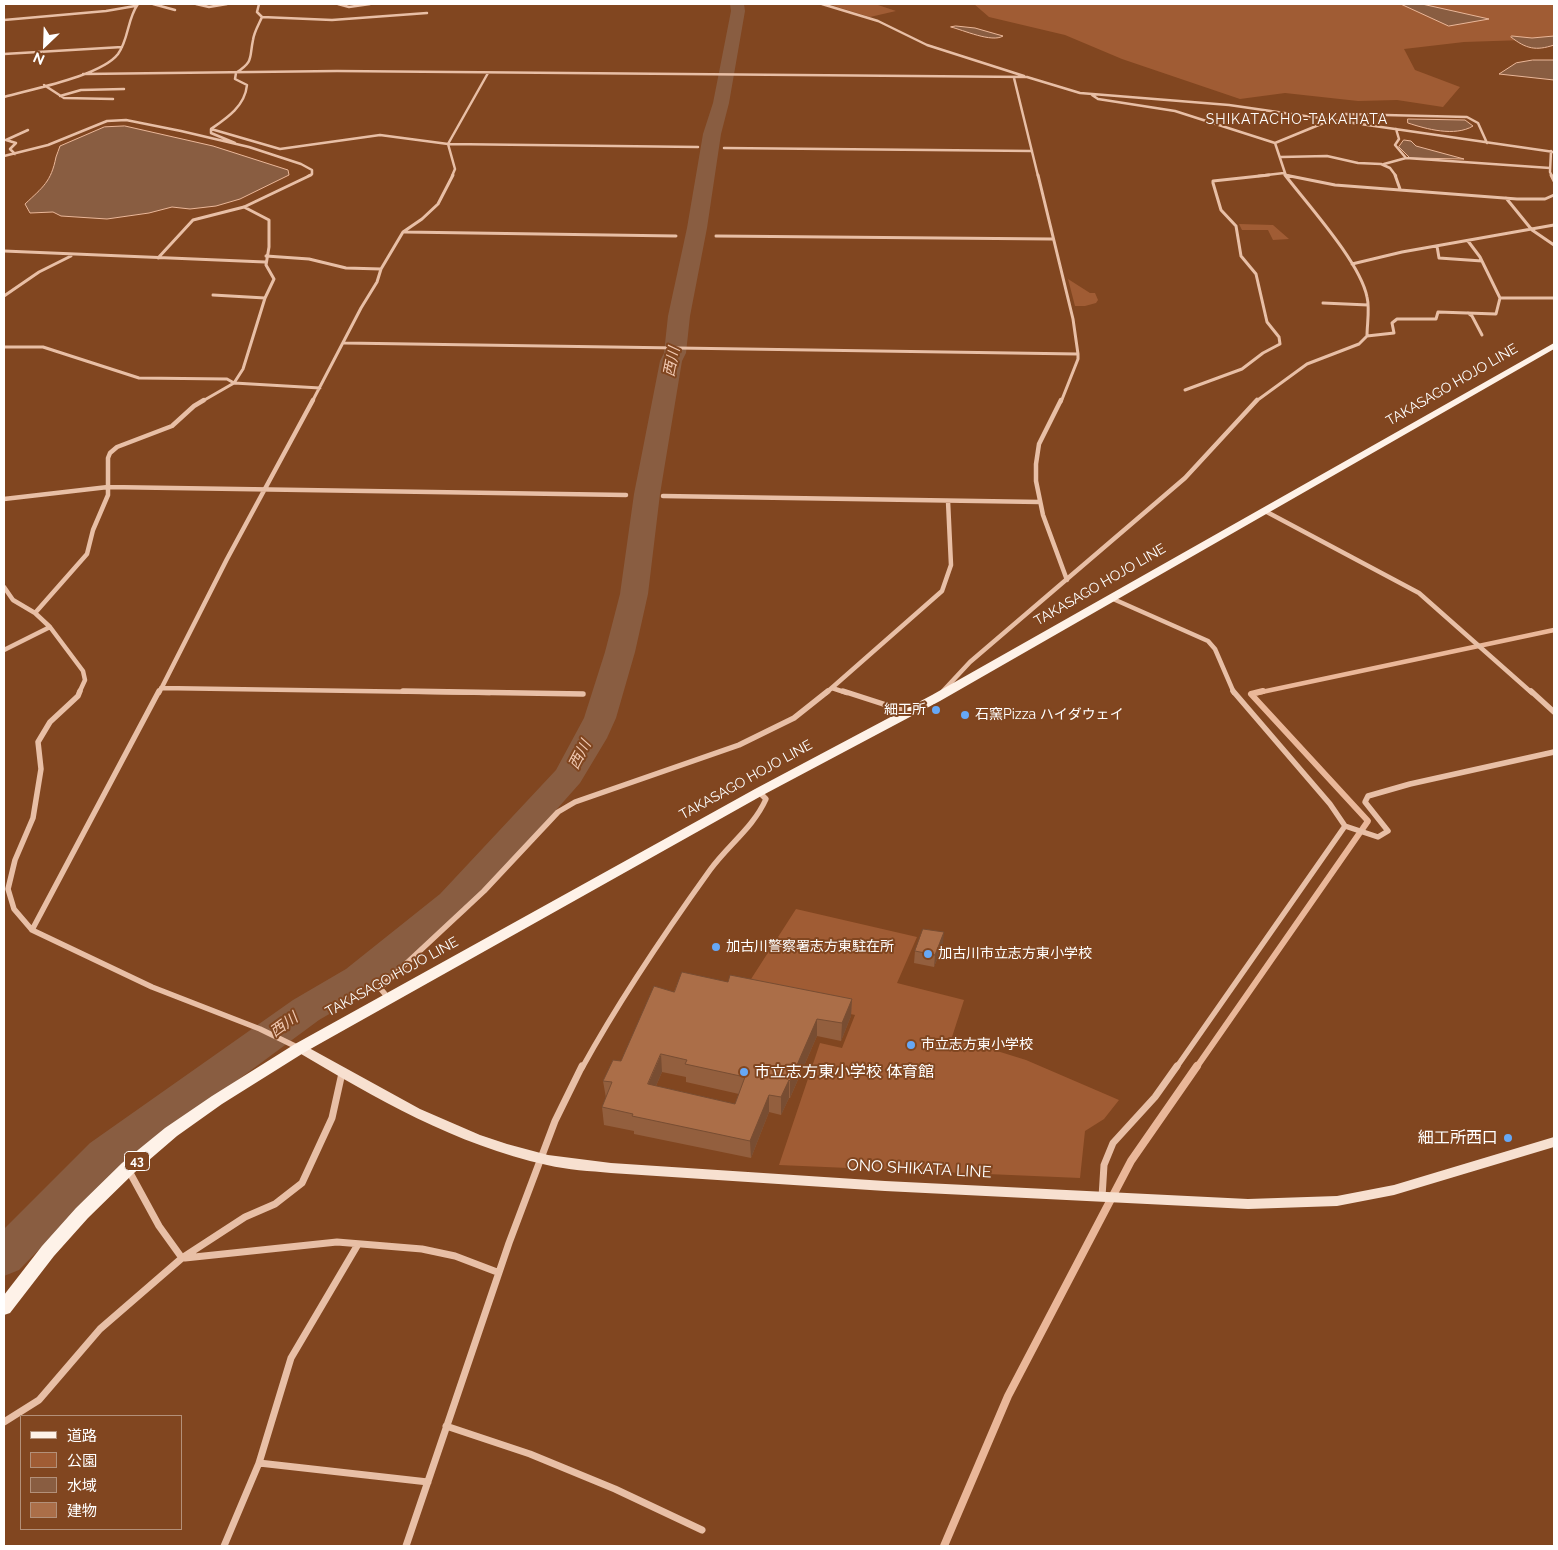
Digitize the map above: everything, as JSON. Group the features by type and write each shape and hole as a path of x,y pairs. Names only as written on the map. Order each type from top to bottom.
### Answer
{"main road":[{"name":"TAKASAGO HOJO LINE","path":"4,1308 48,1251 82,1213 128,1168 171,1132 217,1100 300,1048 759,792 936,698 1554,346"},
{"name":"ONO SHIKATA LINE","path":"300,1048 394,1103 434,1122 505,1149 541,1159 574,1164 710,1175 885,1186 1248,1204 1337,1201 1394,1190 1554,1142"}],"street":[{"path":"153,4 176,10"},
{"path":"196,4 209,6 227,4"},
{"path":"259,4 257,12 262,17 332,20 427,13"},
{"path":"338,4 349,7 370,4"},
{"path":"822,4 878,22 927,45 1068,91 1091,95 1229,105 1552,151 1550,168 1554,180"},
{"path":"4,20 106,11 136,5 122,47 115,58 83,74 4,97"},
{"path":"211,129 222,122 243,100 247,91 247,85 235,79 238,71 248,65 252,56 253,39 262,17"},
{"path":"4,54 122,47"},
{"path":"83,74 238,71 1027,77"},
{"path":"32,930 161,688 227,559 320,388 361,308 377,282 381,269 403,232 422,219 438,204 447,189 455,169 448,144 488,73"},
{"path":"1014,78 1073,319 1078,354 1078,360 1051,425 1038,444 1036,466 1040,502 1048,533 1067,580"},
{"path":"44,85 60,96 69,99 113,99"},
{"path":"60,96 81,90 124,89"},
{"path":"1091,95 1098,99 1175,111 1275,143 1326,122 1328,119"},
{"path":"1158,108 1163,100"},
{"path":"1339,120 1344,114 1474,118 1482,125 1487,143"},
{"path":"4,156 53,144 112,120 124,120 158,125 238,145 301,163 312,170 312,174 298,182 244,207 193,220 158,258"},
{"path":"211,129 280,148 374,136 448,144 698,147"},
{"path":"211,129 210,133 238,145"},
{"path":"1396,129 1399,139 1396,148 1406,158"},
{"path":"15,154 10,149 16,143 6,141 28,130"},
{"path":"4,136 14,136"},
{"path":"1275,143 1281,157 1284,174 1352,264 1363,283 1368,299 1367,336"},
{"path":"724,148 1032,151"},
{"path":"1281,157 1326,156 1348,158 1354,162 1384,164 1406,158 1550,168"},
{"path":"1384,164 1392,169 1400,189"},
{"path":"1185,390 1242,369 1263,353 1280,344 1279,337 1267,322 1256,274 1241,256 1236,226 1221,210 1213,181 1284,174 1343,186 1506,198 1544,199 1554,195"},
{"path":"1343,186 1343,192"},
{"path":"1506,198 1532,230 1554,245"},
{"path":"35,613 87,554 93,530 108,495 108,458 110,453 117,447 172,426 194,406 234,383 243,369 254,340 265,298 274,280 266,271 265,262 269,241 266,232 268,220 244,207"},
{"path":"1352,264 1381,255 1554,225"},
{"path":"403,232 676,236"},
{"path":"716,236 1052,239"},
{"path":"936,698 970,662 1185,478 1244,416 1256,400 1307,364 1359,344 1367,336 1394,334 1392,323 1397,320 1436,320 1438,312 1496,314 1500,298 1482,261 1468,241"},
{"path":"1437,246 1440,258 1482,261"},
{"path":"4,251 265,262"},
{"path":"4,296 39,272 73,255"},
{"path":"266,256 309,259 346,268 381,269"},
{"path":"213,295 265,298"},
{"path":"1500,298 1554,298"},
{"path":"1323,303 1368,305"},
{"path":"1467,313 1472,316 1482,335"},
{"path":"344,343 1078,354"},
{"path":"4,347 42,347 139,378 227,379 234,383 320,388"},
{"path":"4,499 108,487 626,495"},
{"path":"663,496 1040,502"},
{"path":"388,999 380,988 484,891 558,812 575,802 739,745 794,718 832,688 942,591 951,565 948,501"},
{"path":"1265,511 1419,593 1554,712"},
{"path":"4,587 13,600 35,613 50,627 83,670 84,680 78,696 50,722 38,742 41,769 33,818 15,860 8,889 14,910 32,930 152,987 263,1031 300,1048"},
{"path":"1112,598 1208,641 1215,649 1233,692 1330,804 1345,826 1378,837 1388,831 1365,802 1368,796 1410,784 1554,752"},
{"path":"4,650 50,627"},
{"path":"161,688 583,694"},
{"path":"832,688 909,712"},
{"path":"406,1546 497,1272 541,1159 576,1077 669,929 714,865 750,825 764,806 766,799 759,792"},
{"path":"1102,1197 1104,1165 1113,1143 1154,1098 1345,826"},
{"path":"4,1422 39,1400 100,1329 182,1258 246,1217 276,1204 302,1183 332,1118 342,1073"},
{"path":"128,1168 159,1226 182,1258"},
{"path":"182,1258 338,1242 357,1246 410,1247 456,1255 497,1272"},
{"path":"224,1546 259,1463 291,1358 357,1246"},
{"path":"446,1426 530,1454 615,1489 702,1530"},
{"path":"259,1463 428,1482"}],"green space":[{"path":"828,4 875,4 896,11 870,17"},
{"path":"974,4 1554,4 1554,39 1464,42 1404,49 1415,70 1460,87 1443,107 1397,100 1358,101 1285,93 1240,99 1122,59 1065,35 989,17"},
{"path":"1239,224 1273,225 1289,239 1273,240 1268,230 1242,230"},
{"path":"1068,279 1090,293 1095,293 1098,300 1096,303 1075,306"},
{"name":"市立志方東小学校","path":"796,909 917,937 897,983 964,1000 952,1037 1026,1060 1119,1100 1104,1119 1085,1131 1080,1178 779,1165 820,1043 842,1048 855,1015 744,990"}],"water":[{"path":"1401,4 1422,4 1489,19 1449,26"},
{"path":"951,27 975,28 1003,36 998,38 985,37"},
{"path":"1512,36 1532,38 1554,36 1554,45 1531,48"},
{"path":"1533,60 1554,60 1554,80 1499,74 1516,63"},
{"path":"1408,119 1465,120 1473,126 1458,131 1440,131 1408,123"},
{"path":"125,126 213,146 288,170 289,175 240,199 216,206 190,209 172,207 149,213 107,219 61,216 53,212 30,213 25,204 49,178 60,146 104,127"},
{"path":"1404,140 1411,141 1416,146 1464,159 1410,158 1399,147"}],"building":[{"path":"923,929 944,932 935,955 915,951"},
{"path":"682,972 728,982 730,975 852,999 842,1023 817,1019 790,1081 781,1097 769,1095 750,1141 632,1116 633,1114 602,1107 612,1082 603,1081 613,1060 621,1061 654,986 674,992","holes":["661,1054 687,1060 685,1064 745,1077 735,1104 648,1084"]}],"waterway":[{"name":"西川","path":"4,1257 105,1155 306,1010 359,979 453,903 569,776 600,718 620,652 634,594 647,494 671,361 675,353 679,316 697,228 712,134 721,103 738,11 737,4"},
{"path":"1257,693 1554,630"},
{"path":"1196,1068 1368,821 1251,694 1263,691"},
{"path":"944,1546 1008,1396 1131,1161 1197,1066"}],"place":[{"name":"細工所","path":"936,710"},
{"name":"石窯Pizza ハイダウェイ","path":"965,715"},
{"name":"加古川警察署志方東駐在所","path":"716,947"},
{"name":"加古川市立志方東小学校","path":"928,954"},
{"name":"市立志方東小学校","path":"911,1045"},
{"name":"市立志方東小学校 体育館","path":"744,1072"},
{"name":"細工所西口","path":"1508,1138"}],"district":[{"name":"SHIKATACHO-TAKAHATA","path":"1297,120"}]}
